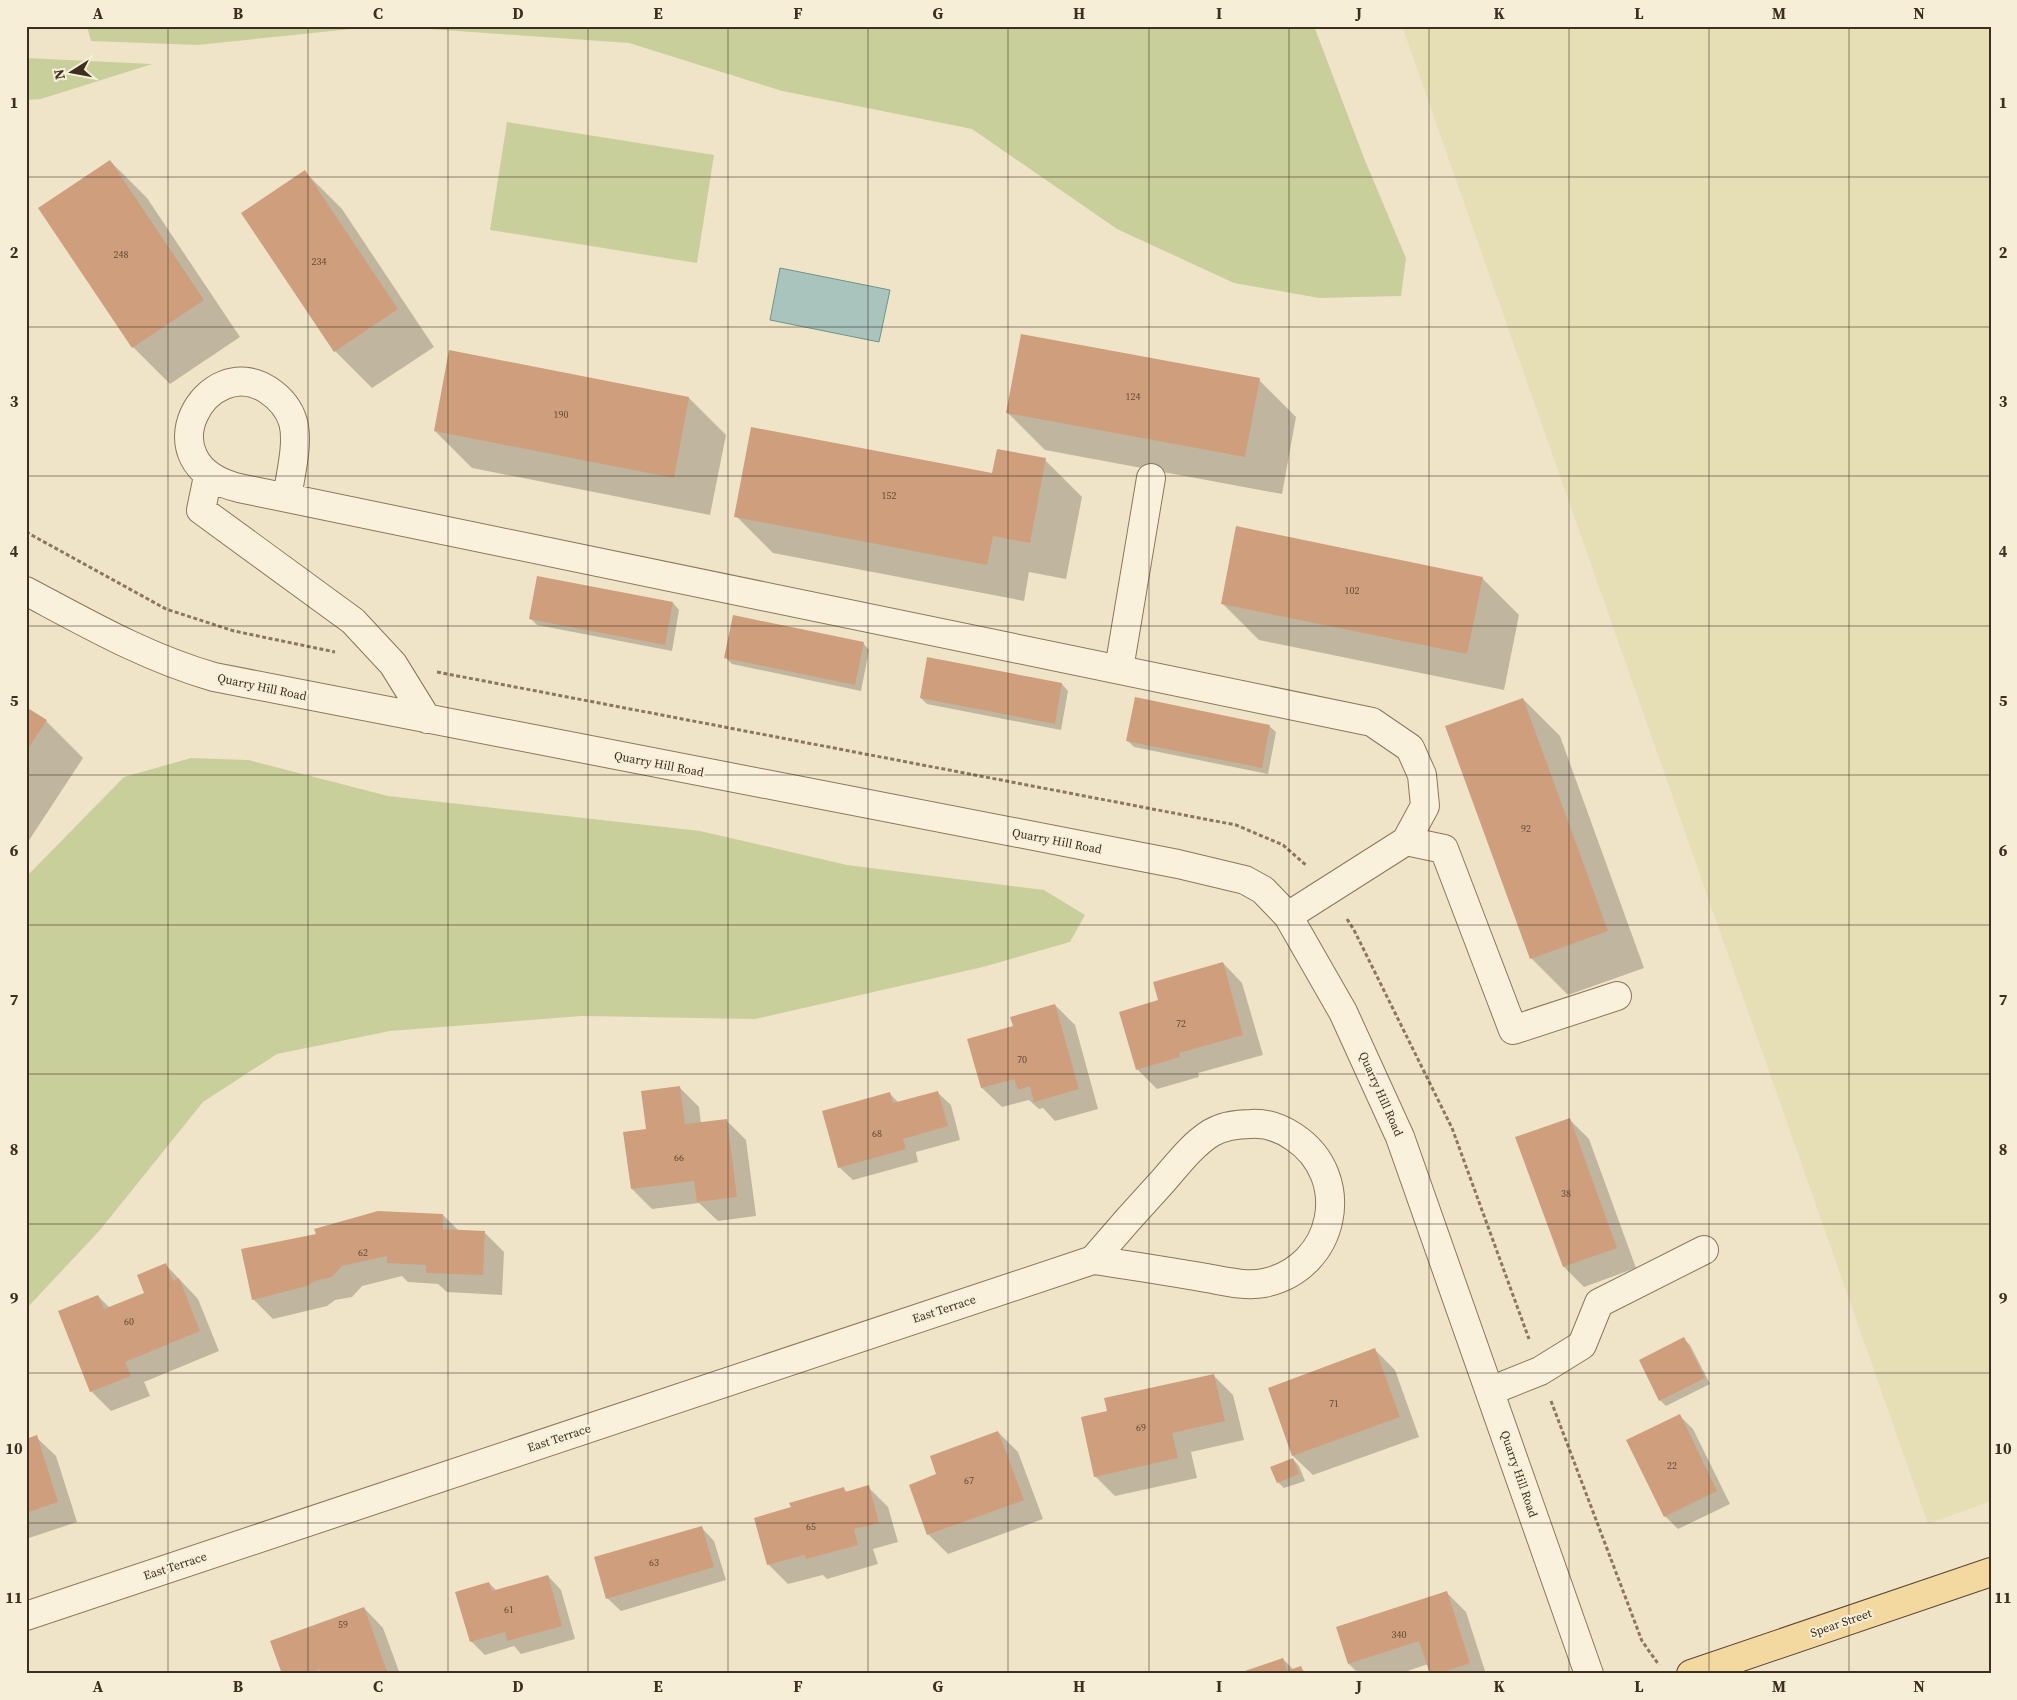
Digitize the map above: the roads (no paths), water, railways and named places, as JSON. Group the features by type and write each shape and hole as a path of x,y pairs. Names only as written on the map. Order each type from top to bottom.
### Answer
{"main road":[{"name":"Spear Street","path":"1691,1674 1991,1572"}],"street":[{"path":"287,498 295,440 293,423 287,408 277,396 263,387 247,382 231,384 215,390 202,400 194,414 189,431 191,448 197,463 208,476 223,484 287,498 1372,722 1410,748 1422,775 1425,806 1406,841 1288,916"},
{"path":"208,476 201,510 352,621 393,664 427,719"},
{"path":"1119,669 1152,478"},
{"name":"Quarry Hill Road","path":"26,591 119,641 182,668 245,684 1216,872 1245,880 1263,890 1288,916 1344,1012 1397,1128 1589,1674"},
{"path":"1406,841 1444,849 1513,1030 1617,996"},
{"name":"East Terrace","path":"26,1616 1093,1260 1236,1283 1264,1283 1290,1274 1310,1258 1324,1237 1331,1213 1330,1188 1321,1164 1305,1144 1284,1130 1261,1123 1235,1124 1212,1133 1190,1151 1093,1260"},
{"path":"1490,1391 1540,1370 1582,1345 1600,1303 1704,1250"}],"water":[{"path":"780,268 890,290 879,342 770,320"}]}
